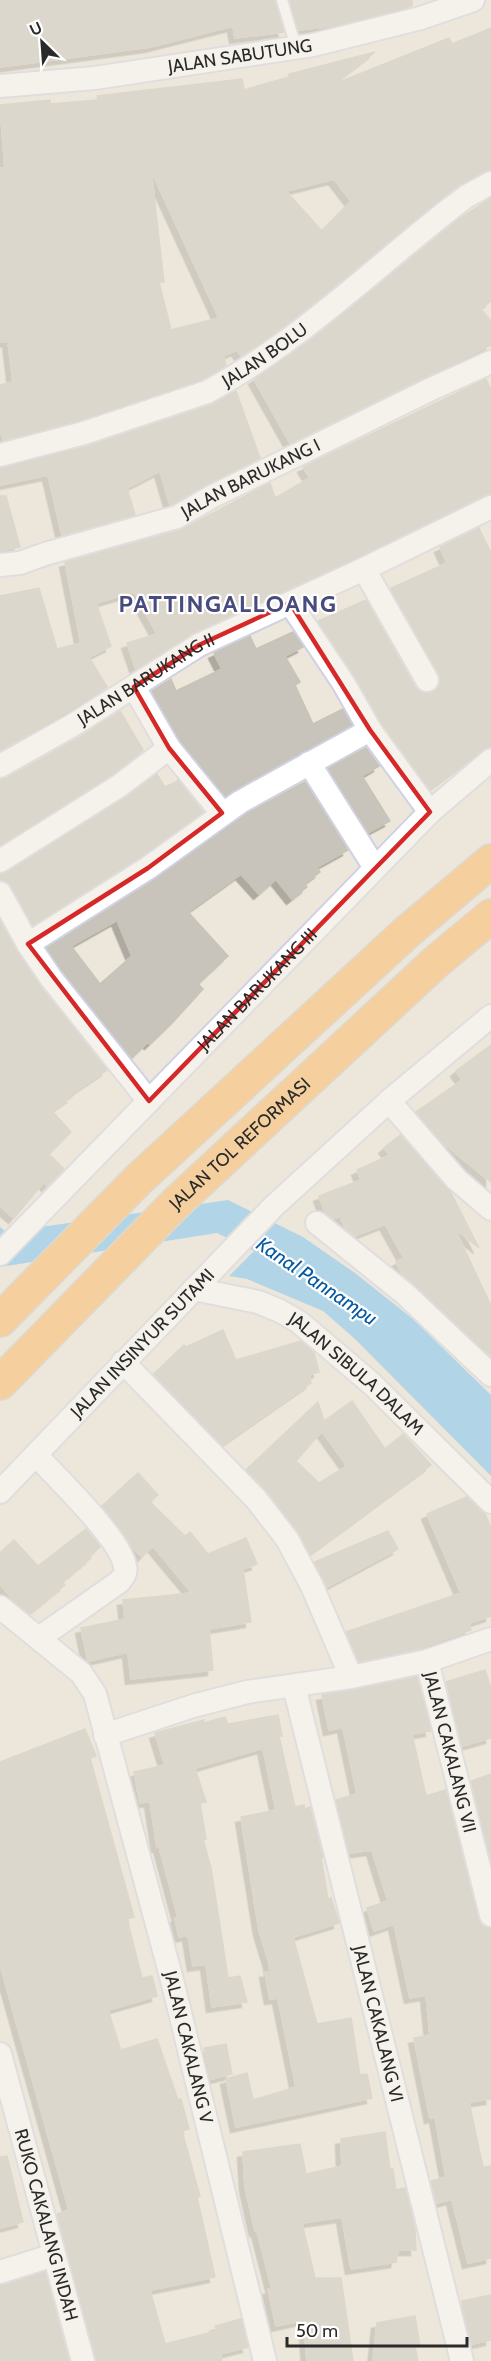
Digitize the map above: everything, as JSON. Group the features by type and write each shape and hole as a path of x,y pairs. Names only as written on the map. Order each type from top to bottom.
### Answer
{"highway":[{"path":"6,1314 138,1180 407,932 491,861"},
{"name":"JALAN TOL REFORMASI","path":"6,1378 44,1336 175,1204 437,961 491,916"}],"street":[{"name":"JALAN SABUTUNG","path":"0,86 95,78 296,47 421,18 473,0"},
{"name":"JALAN BOLU","path":"0,455 84,433 207,392 296,335 451,208 491,183"},
{"name":"JALAN BARUKANG I","path":"0,565 20,563 177,517 224,491 491,362"},
{"name":"JALAN BARUKANG II","path":"0,766 134,687 199,645 491,507"},
{"path":"364,569 427,680"},
{"path":"290,603 344,684 370,730 430,812"},
{"path":"134,687 169,748 222,813"},
{"path":"28,944 148,868 222,813 370,730"},
{"path":"0,861 119,786 169,748"},
{"name":"JALAN BARUKANG III","path":"0,1254 430,812 491,760"},
{"path":"309,763 375,868"},
{"path":"0,893 28,944 51,978 149,1101"},
{"path":"491,1016 389,1101 456,1179 491,1209"},
{"name":"JALAN INSINYUR SUTAMI","path":"0,1492 280,1201 389,1101"},
{"path":"317,1223 404,1293 491,1375"},
{"name":"JALAN SIBULA DALAM","path":"199,1284 258,1302 298,1322 372,1384 491,1502"},
{"path":"123,1362 256,1499 287,1539 312,1586 351,1677"},
{"path":"36,1455 111,1537 126,1567 125,1575 119,1582 39,1638"},
{"name":"JALAN CAKALANG V","path":"0,1606 81,1673 90,1684 172,1980 265,2361"},
{"path":"105,1734 247,1692 351,1677 427,1661 491,1638"},
{"name":"JALAN CAKALANG VII","path":"427,1661 491,1915"},
{"name":"JALAN CAKALANG VI","path":"294,1686 462,2361"},
{"name":"RUKO CAKALANG INDAH","path":"0,2054 83,2361"},
{"path":"0,2272 54,2255"}],"lane":[{"path":"282,0 296,47"}],"highlighted area":[{"path":"290,603 370,730 430,812 149,1101 28,944 148,868 222,813 169,748 134,687 199,645"}],"water":[{"name":"Kanal Pannampu","path":"228,1200 303,1237 355,1273 413,1319 491,1395 491,1476 355,1339 323,1311 247,1279 229,1276 254,1251 217,1233 0,1267 0,1227 6,1232"}],"building":[{"path":"0,0 275,0 284,32 235,38 233,26 150,47 0,67"},
{"path":"290,0 412,0 412,6 335,26 299,30"},
{"path":"491,28 491,170 459,185 294,318 241,356 237,350 223,356 226,365 201,380 80,420 3,440 0,428 0,385 13,382 8,341 0,342 0,168 5,168 0,105 50,100 50,104 98,100 97,96 242,79 244,90 289,77 289,74 375,52 341,78 342,81 449,38 452,44","holes":["151,170 219,318 171,330 159,282 164,282","334,179 351,201 322,231 286,191"]},
{"path":"491,198 491,301 481,309 491,321 491,345 290,443 254,379 311,340 459,219"},
{"path":"486,379 491,390 491,494 193,633 136,669 127,643 157,634 134,592 96,603 111,646 89,657 107,687 0,751 0,596 39,588 57,649 81,643 65,562 181,530 270,483 275,498 310,478 303,467"},
{"path":"236,391 260,458 170,505 160,471 127,488 135,515 62,535 48,475 0,485 0,468 88,446 211,405"},
{"path":"0,496 6,496 20,547 0,551"},
{"path":"479,528 491,553 491,746 482,750 430,789 381,723 355,677 318,621 366,600 415,687 421,692 433,692 439,686 439,674 391,588 447,563 440,547"},
{"path":"293,632 303,647 285,656 300,682 295,685 313,724 343,709 352,725 225,796 180,740 152,691 171,679 176,691 222,669 214,653 250,636 256,649"},
{"path":"120,711 143,750 111,775 0,845 0,779 7,778 80,737"},
{"path":"366,748 379,766 362,776 390,821 369,832 328,768"},
{"path":"157,774 165,787 178,781 177,779 203,812 140,857 33,925 12,886 1,880 0,874 7,872 126,797"},
{"path":"305,782 348,850 317,867 320,872 304,884 307,887 292,899 276,879 259,894 241,874 188,912 228,956 198,984 203,989 172,1023 132,1058 47,948 155,879 247,813","holes":["117,920 132,956 100,984 71,946"]},
{"path":"0,921 40,986 107,1070 70,1095 72,1097 52,1111 71,1132 49,1154 64,1169 47,1186 44,1182 14,1218 0,1206"},
{"path":"491,1045 491,1182 443,1143 416,1112 462,1080 456,1071"},
{"path":"400,1135 450,1191 479,1248 455,1229 491,1306 491,1356 402,1274 396,1262 404,1258 385,1224 355,1236 345,1228 340,1216 333,1219 325,1212 319,1196 361,1180 357,1170 390,1155 384,1148"},
{"path":"223,1330 236,1360 301,1341 314,1353 319,1372 309,1375 311,1383 222,1445 154,1374 184,1345 186,1347"},
{"path":"352,1401 385,1449 403,1434 431,1465 310,1554 298,1531 267,1491 246,1470 318,1402 324,1421","holes":["322,1431 347,1466 319,1483 296,1461"]},
{"path":"138,1473 158,1495 150,1502 185,1536 190,1532 208,1554 246,1538 257,1564 243,1569 251,1622 209,1629 213,1670 131,1679 128,1652 88,1661 81,1628 125,1619 123,1600 192,1593 153,1546 142,1557 102,1506"},
{"path":"467,1497 485,1514 491,1528 491,1616 469,1623 471,1630 414,1650 359,1662 346,1632 461,1593 427,1514"},
{"path":"86,1529 100,1547 90,1556 91,1558 62,1582 65,1585 29,1614 0,1584 0,1553 14,1540 38,1566"},
{"path":"388,1531 398,1549 327,1587 315,1562"},
{"path":"485,1670 491,1688 491,1738 462,1746 446,1682"},
{"path":"417,1677 431,1731 412,1734 426,1796 446,1790 478,1918 482,1925 491,1928 491,2099 469,2102 483,2167 491,2166 491,2258 468,2263 452,2199 437,2203 431,2181 446,2177 435,2117 430,2118 414,2038 430,2035 426,1995 410,1998 394,1924 374,1931 367,1908 388,1901 372,1850 350,1853 336,1800 357,1794 343,1727 329,1730 322,1695"},
{"path":"278,1715 282,1736 279,1736 295,1807 304,1805 305,1809 310,1807 323,1858 321,1858 328,1899 331,1898 339,1923 293,1937 317,2024 351,2018 360,2075 367,2074 372,2098 236,2127 226,2079 247,2073 253,2100 296,2087 278,1998 270,1999 265,1972 270,1972 269,1963 259,1930 241,1817 276,1810 263,1748 195,1768 206,1802 200,1803 206,1839 203,1839 211,1868 228,1978 240,1976 247,2002 212,2007 206,1964 193,1966 188,1935 179,1937 175,1918 178,1917 159,1846 157,1847 150,1801 140,1803 134,1772 165,1765 155,1733 204,1720 204,1723 225,1717 228,1724"},
{"path":"85,1729 96,1756 90,1758 134,1917 127,1919 142,1978 152,1976 157,1996 108,2010 121,2050 157,2039 178,2100 181,2099 189,2129 182,2131 200,2196 197,2197 215,2277 150,2290 165,2344 217,2331 215,2326 241,2319 248,2347 220,2354 222,2361 96,2361 57,2214 69,2210 0,1964 0,1762"},
{"path":"491,1774 491,1860 471,1781"},
{"path":"226,2044 232,2074 211,2079 204,2048"},
{"path":"385,2132 390,2169 393,2169 396,2190 405,2188 415,2229 416,2250 398,2250 396,2262 351,2269 342,2217 302,2223 315,2278 341,2278 353,2361 307,2361 304,2320 276,2326 268,2289 272,2289 245,2186 243,2152 300,2144 306,2174 342,2166 341,2139"},
{"path":"7,2156 23,2222 0,2228 0,2157"},
{"path":"45,2272 69,2361 0,2361 0,2285"},
{"path":"491,2295 491,2340 472,2344 462,2301"},
{"path":"415,2316 420,2346 415,2347 418,2361 373,2361 377,2323"}],"district":[{"name":"PATTINGALLOANG","path":"228,603"}]}
